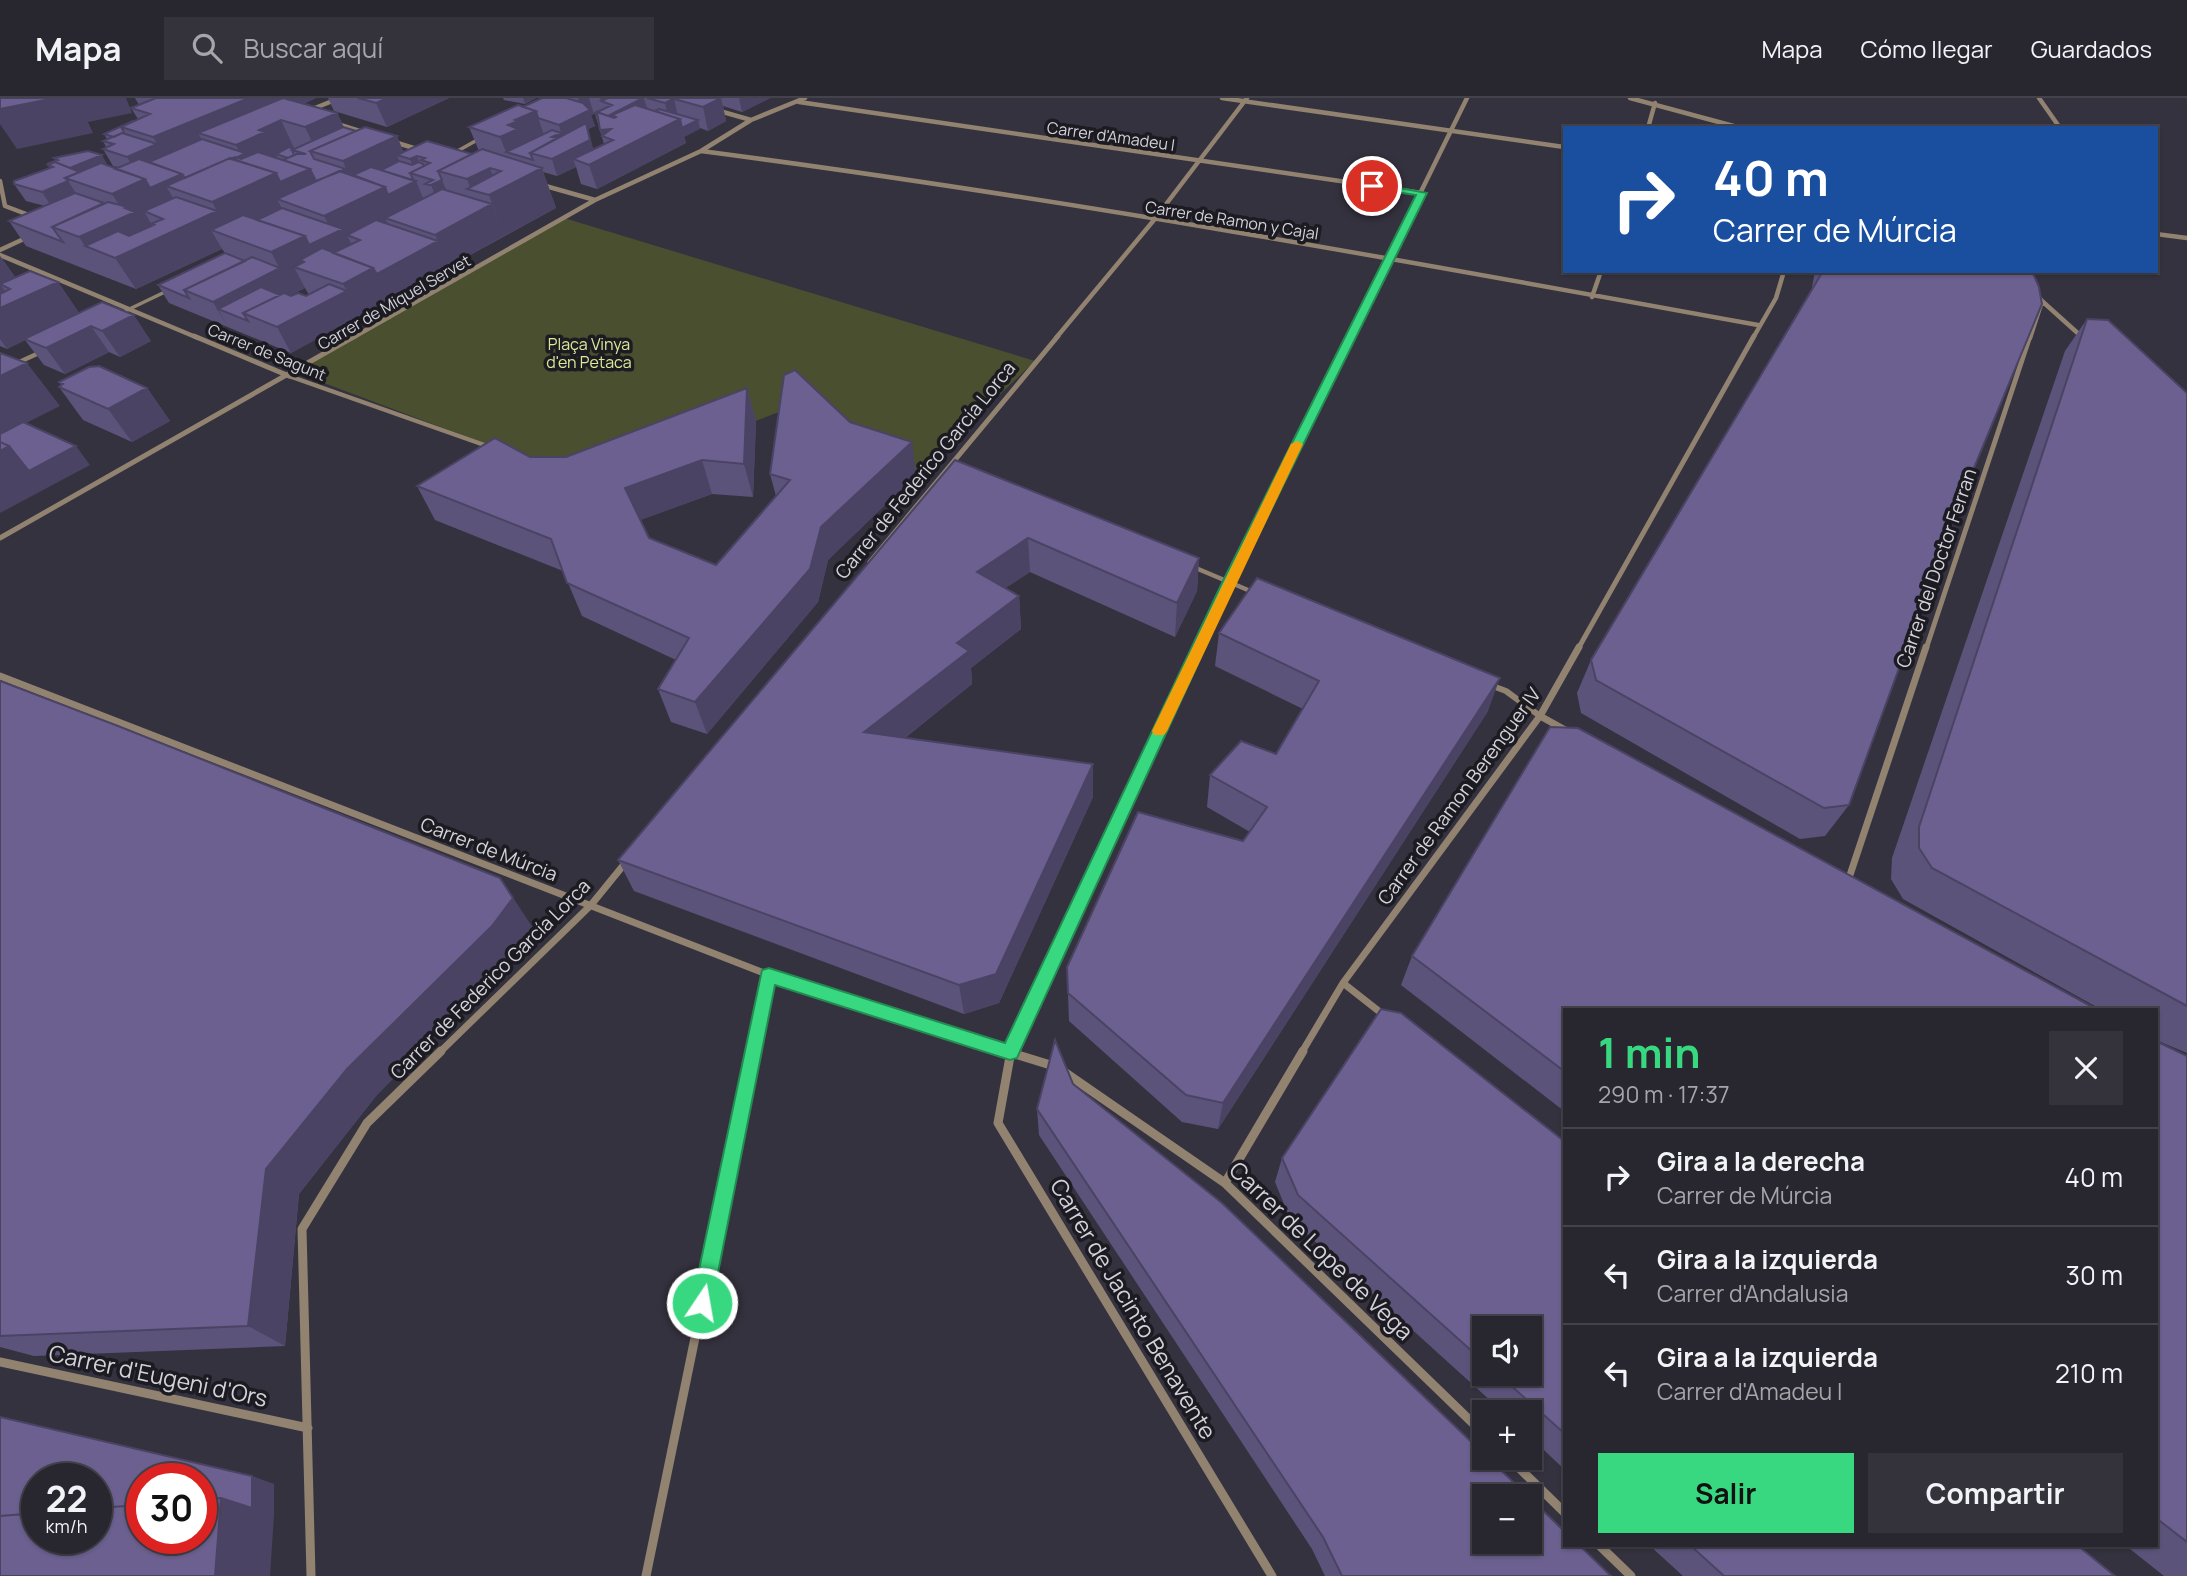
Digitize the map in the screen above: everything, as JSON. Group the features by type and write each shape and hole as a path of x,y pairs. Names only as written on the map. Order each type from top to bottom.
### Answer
{"street":[{"path":"316,117 304,113 340,98"},
{"name":"Carrer de Miquel Servet","path":"0,538 595,200 701,151 751,120 805,98"},
{"path":"1222,98 1563,147"},
{"name":"Carrer de Jacinto Benavente","path":"1272,1576 998,1123 1010,1052 1228,583 1467,98"},
{"path":"1630,98 1734,126"},
{"path":"2039,98 2059,126"},
{"name":"Carrer de Federico García Lorca","path":"867,565 1154,220 1245,100"},
{"name":"Carrer d'Amadeu I","path":"797,102 1422,193"},
{"path":"1649,126 1655,103"},
{"path":"713,109 751,120"},
{"path":"329,121 368,133"},
{"path":"381,137 432,154"},
{"name":"Carrer de Ramon y Cajal","path":"701,151 922,180 1389,258 1592,297 1758,325"},
{"path":"0,181 5,206 42,220"},
{"path":"533,183 595,200"},
{"path":"2158,234 2187,239"},
{"path":"0,253 33,235"},
{"name":"Carrer de Sagunt","path":"0,253 289,376"},
{"path":"1592,297 1600,273"},
{"name":"Carrer de Ramon Berenguer IV","path":"1225,1183 1343,983 1539,716 1758,325 1776,298 1783,273"},
{"path":"2033,291 2084,338"},
{"name":"Carrer del Doctor Ferran","path":"1847,885 2042,301"},
{"path":"953,459 965,465"},
{"path":"1178,560 1266,598"},
{"name":"Carrer de Múrcia","path":"0,676 769,975 1010,1052"},
{"path":"1480,681 1506,691 1539,716 1575,736"},
{"name":"Carrer de Federico García Lorca","path":"311,1576 302,1229 367,1123 591,905 634,852"},
{"path":"1835,879 1858,892"},
{"path":"646,1576 769,975"},
{"path":"1343,983 1396,1025"},
{"name":"Carrer de Lope de Vega","path":"1010,1052 1057,1067 1225,1183 1472,1422"},
{"name":"Carrer d'Eugeni d'Ors","path":"0,1363 308,1428"},
{"path":"1521,1470 1563,1511"},
{"path":"1601,1547 1631,1576"}],"lane":[{"path":"445,158 480,138"},
{"path":"119,314 170,290"},
{"path":"12,366 48,348"},
{"name":"Carrer de Sagunt","path":"289,376 492,447"}],"green space":[{"name":"Plaça Vinya d'en Petaca","path":"564,218 1035,361 916,475 869,459 802,403 579,490 528,460 295,372"}],"building":[{"path":"0,98 55,98 0,109"},
{"path":"156,98 249,98 153,137 121,127 150,114 131,108"},
{"path":"283,98 337,113 305,127 281,120 259,130 265,132 236,145 198,133"},
{"path":"358,98 388,98 376,103"},
{"path":"542,98 566,98 583,103 590,110 559,125 538,118 536,111 523,107"},
{"path":"608,98 643,98 608,116 597,112 612,105 601,101"},
{"path":"647,98 675,98 665,103"},
{"path":"675,98 721,98 703,107"},
{"path":"518,105 536,111 508,125 518,129 500,137 469,127"},
{"path":"635,105 680,119 589,165 573,159 613,140 602,136 611,129 600,130 597,112 614,118 616,117 612,115"},
{"path":"659,109 698,120 682,128 680,119 655,111"},
{"path":"133,121 121,127 125,134 114,137 104,134"},
{"path":"586,123 590,140 552,159 530,153"},
{"path":"343,127 356,131 310,151 314,159 346,169 316,181 310,169 283,160 297,154 306,154 292,150"},
{"path":"365,127 397,136 343,161 310,151"},
{"path":"552,130 561,133 530,153 533,160 506,152"},
{"path":"122,133 157,144 127,157 103,149 114,144 103,141"},
{"path":"202,139 245,153 185,178 182,174 149,162"},
{"path":"427,141 472,154 438,171 442,180 431,185 425,184 433,180 410,173 430,163 417,156 410,159 397,155"},
{"path":"289,147 294,149 294,155 288,158 276,154"},
{"path":"482,149 542,168 489,195 467,189 501,171 490,168 467,179 438,171"},
{"path":"88,151 102,155 70,168 55,162 47,164 58,160 54,158"},
{"path":"258,152 310,169 280,182 276,173 231,159 241,159"},
{"path":"230,158 276,173 212,202 166,186"},
{"path":"139,159 182,174 150,188 145,179 115,169"},
{"path":"399,161 412,165 419,162 424,166 410,173 413,179 411,180 381,170"},
{"path":"55,162 80,172 65,178 68,181 42,192 14,184 14,181 53,167 48,165"},
{"path":"101,163 145,179 112,194 65,178"},
{"path":"371,167 416,181 388,195 385,187 353,175"},
{"path":"339,171 385,187 324,216 277,199"},
{"path":"442,189 492,204 435,235 385,218"},
{"path":"75,193 104,203 52,227 63,242 9,221"},
{"path":"176,197 217,211 115,258 85,246 118,231 129,236 154,225 151,224 163,219 144,211"},
{"path":"108,202 128,207 125,208 135,212 79,237 52,227"},
{"path":"282,208 343,229 309,245 305,236 257,220"},
{"path":"243,215 305,236 271,252 211,230"},
{"path":"376,220 438,241 377,274 373,268 333,253 360,240 347,235"},
{"path":"322,248 373,268 343,284 294,267 304,262 300,260"},
{"path":"225,253 245,261 184,290 189,298 158,285"},
{"path":"252,257 280,268 213,302 184,290"},
{"path":"30,271 58,282 0,308 0,294 10,289 0,284"},
{"path":"1822,273 2033,273 2042,304 1961,499 1849,805 1824,808 1596,680 1591,660"},
{"path":"329,284 347,291 277,327 243,313 284,293 306,296"},
{"path":"261,287 280,295 243,313 248,321 218,309"},
{"path":"102,302 134,315 102,331 91,326 46,348 24,339"},
{"path":"2087,319 2108,320 2187,393 2187,1006 1932,868 1919,848 1919,827"},
{"path":"0,353 27,363 0,376"},
{"path":"99,366 147,388 108,409 59,387 63,384 59,382 89,367"},
{"path":"795,370 850,422 912,442 821,527 810,569 695,702 658,689 689,638 567,583 551,539 417,486 495,438 530,457 566,457 747,388 744,464 702,460 625,488 649,538 716,565 790,480 770,474 784,375"},
{"path":"23,422 76,446 29,471 9,446 0,442 0,434"},
{"path":"0,442 9,446 0,451"},
{"path":"955,460 1199,558 1177,603 1028,538 977,572 1019,596 957,643 969,651 864,732 1093,764 996,974 959,985 618,860"},
{"path":"1257,578 1500,678 1223,1103 1186,1095 1068,993 1067,967 1138,812 1243,841 1267,807 1210,775 1241,741 1276,754 1319,681 1219,633"},
{"path":"0,681 500,878 513,898 492,926 347,1069 266,1169 248,1326 0,1336"},
{"path":"1550,727 1578,728 2094,1008 1563,1008 1563,1070 1412,956"},
{"path":"1381,1009 1401,1013 1563,1140 1563,1432 1542,1413 1542,1400 1527,1400 1511,1386 1542,1386 1542,1316 1472,1316 1472,1351 1298,1195 1282,1158"},
{"path":"1055,1040 1073,1084 1222,1203 1472,1443 1472,1470 1501,1470 1515,1484 1472,1484 1472,1554 1542,1554 1542,1510 1563,1530 1563,1547 1581,1547 1611,1576 1342,1576 1323,1537 1037,1109"},
{"path":"2158,1042 2187,1056 2187,1542 2158,1520"},
{"path":"0,1417 196,1463 126,1463 126,1506 112,1507 112,1463 21,1463 21,1514 0,1516"},
{"path":"217,1468 252,1476 252,1508 217,1498"},
{"path":"217,1498 221,1498 217,1550"},
{"path":"126,1506 126,1554 217,1554 215,1576 0,1576 0,1516 21,1514 21,1554 112,1554 112,1507"},
{"path":"1692,1547 2079,1547 2115,1576 1724,1576"}],"slow traffic":[{"path":"1159,731 1297,444"}],"route":[{"path":"702,1303 769,975 1010,1052 1228,583 1422,193 1372,186"}]}
